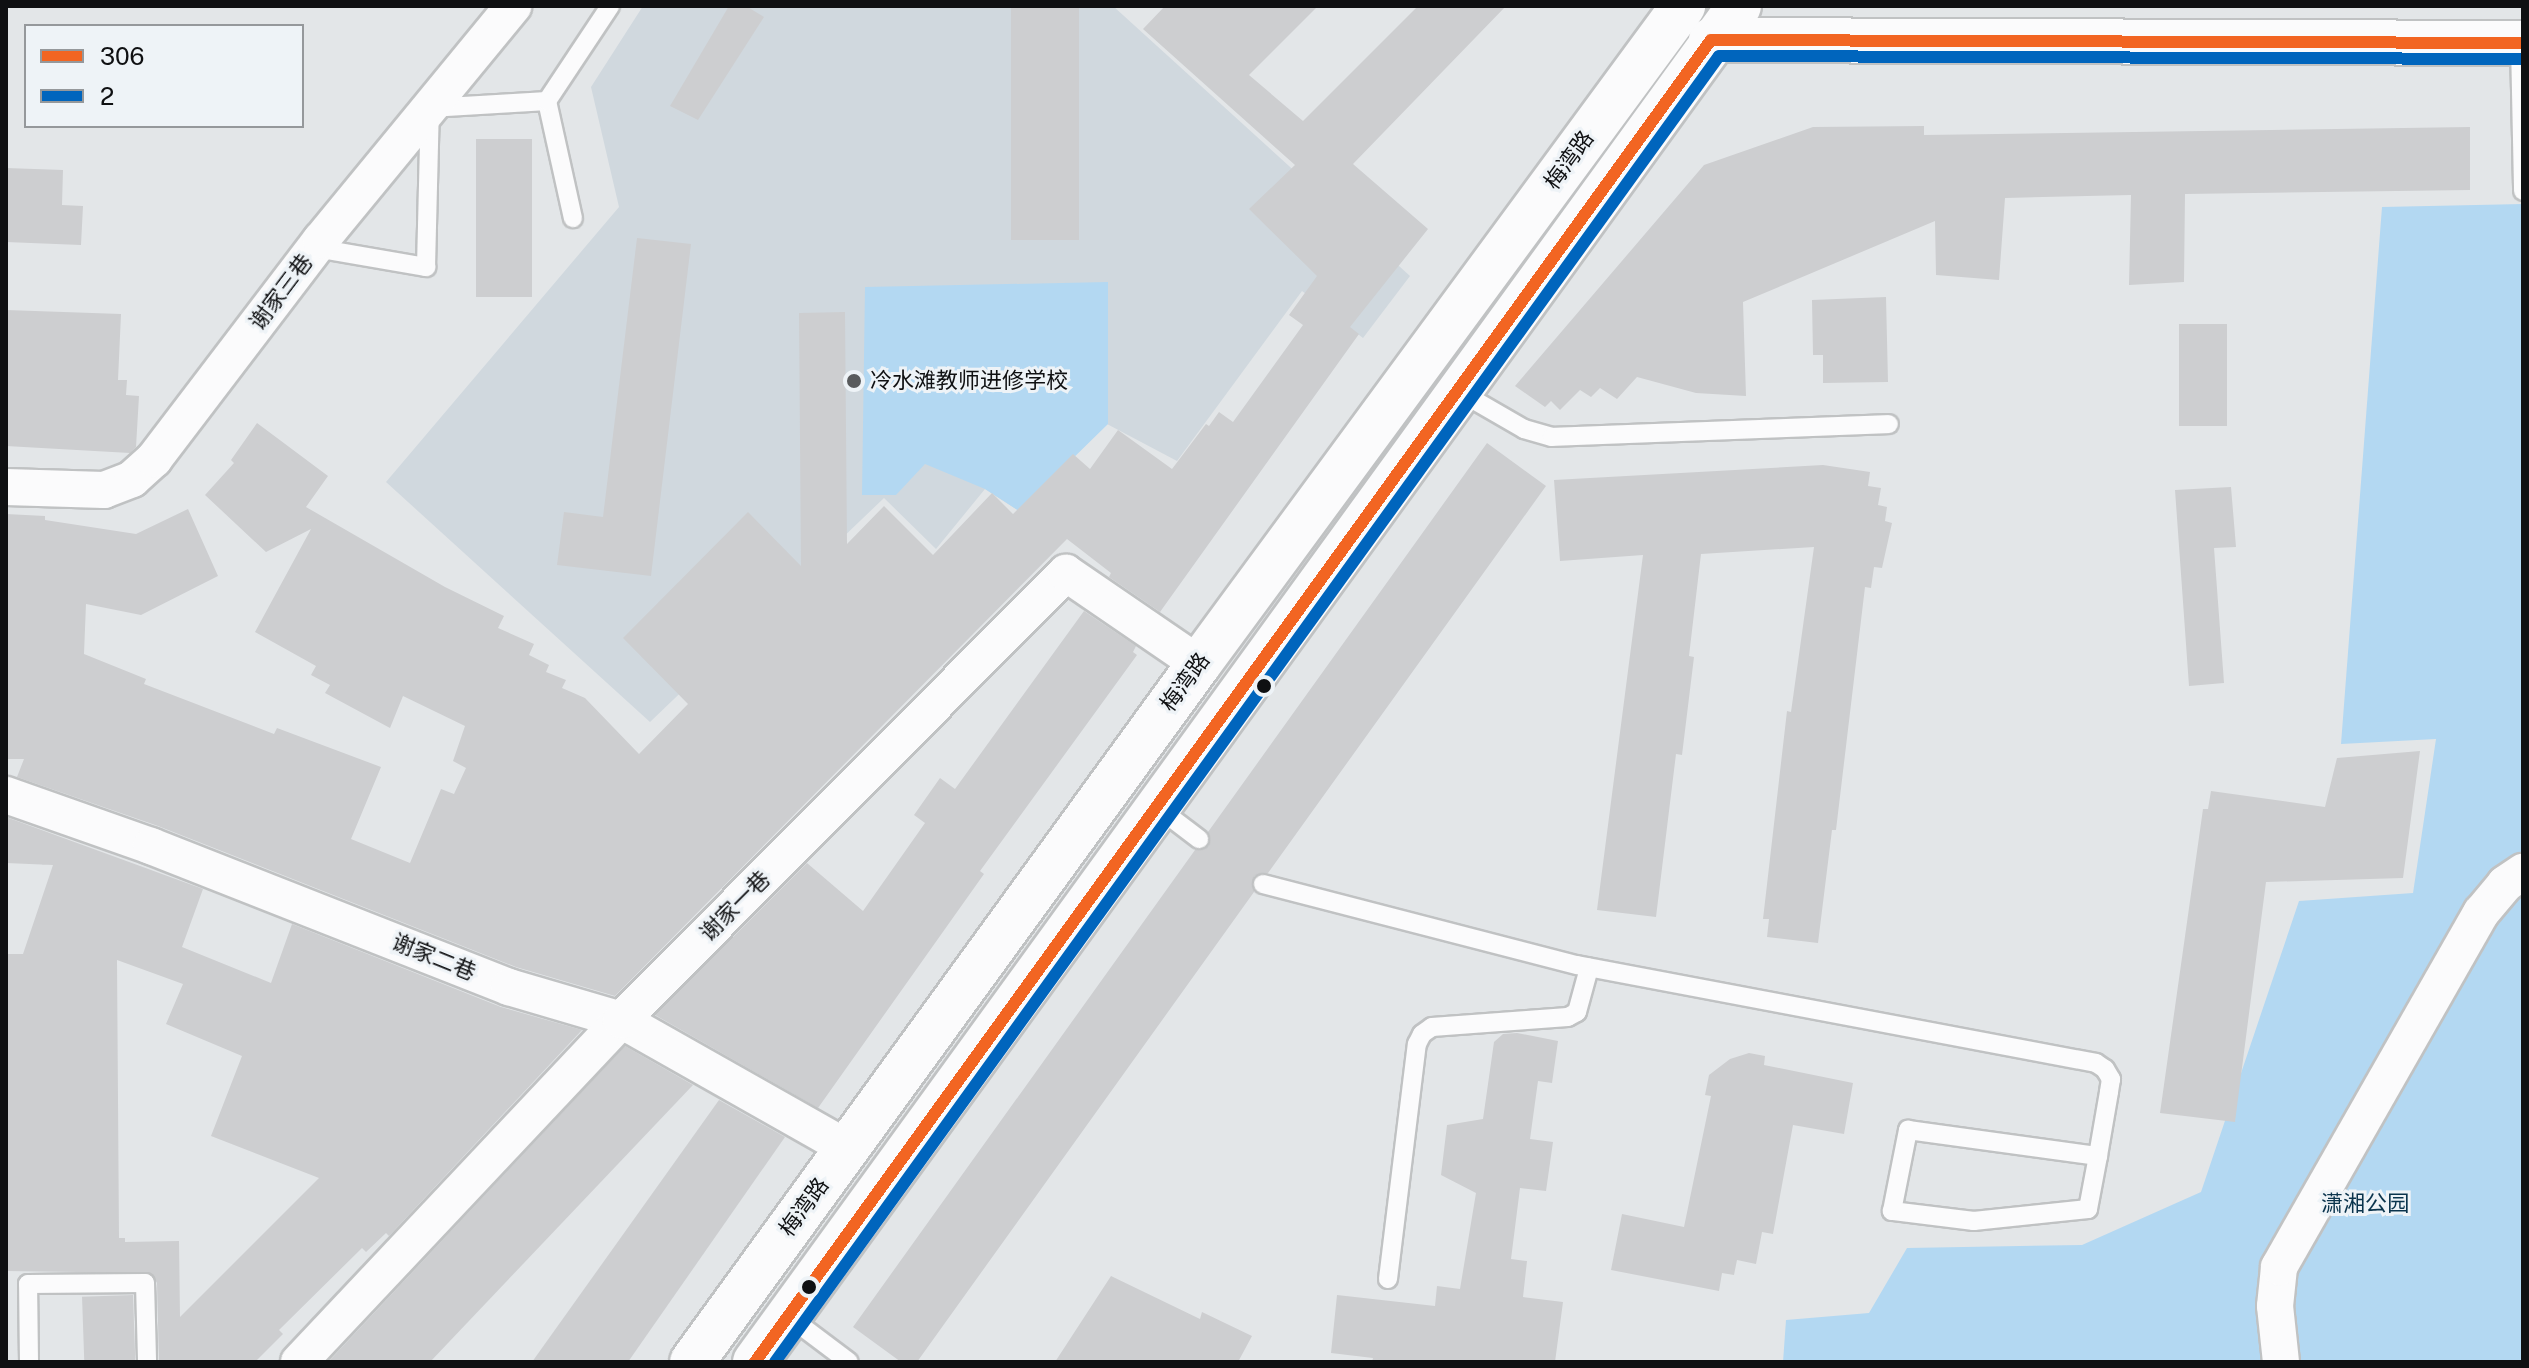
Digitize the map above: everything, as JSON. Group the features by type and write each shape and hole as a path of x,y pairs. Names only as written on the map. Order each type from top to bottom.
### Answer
{"street":[{"name":"谢家三巷","path":"6,487 104,490 132,479 154,459 315,248 513,6"},
{"name":"梅湾路","path":"692,1362 1199,664 1683,6"},
{"name":"梅湾路","path":"755,1362 1457,391 1700,23 1739,6"},
{"path":"1700,23 2224,24 2522,43"},
{"name":"谢家一巷","path":"299,1362 621,1020 1066,573 1199,664"},
{"name":"谢家二巷","path":"6,795 151,846 509,987 621,1020 847,1148"},
{"path":"2281,1362 2275,1306 2279,1267 2481,913 2505,884 2523,872"}],"lane":[{"path":"573,218 547,101 610,6"},
{"path":"2522,43 2523,191"},
{"path":"315,248 426,267 430,108 547,101"},
{"path":"1457,391 1524,429 1552,437 1889,424"},
{"path":"1157,807 1199,839"},
{"path":"1263,884 1589,968 2096,1063 2111,1079 2098,1156 2088,1209 1974,1221 1892,1211 1908,1130 2098,1156"},
{"path":"1388,1279 1417,1044 1422,1034 1432,1027 1568,1017 1577,1012 1589,968"},
{"path":"29,1362 28,1284 145,1283 147,1362"},
{"path":"788,1316 849,1362"}],"shaded area":[{"name":"冷水滩教师进修学校","path":"643,6 1113,6 1410,276 1363,338 1302,291 1177,461 1107,424 1019,511 985,489 936,549 884,498 650,722 386,482 619,207 591,87"}],"green space":[{"name":"潇湘公园","path":"2523,204 2523,1362 1783,1362 1786,1320 1869,1313 1907,1248 2082,1245 2201,1192 2299,901 2413,893 2436,739 2341,744 2382,207"},
{"path":"1108,282 1108,424 1019,511 985,489 925,464 896,495 862,495 865,287"}],"building":[{"path":"729,6 746,6 764,17 698,120 670,106"},
{"path":"1011,6 1079,6 1079,240 1011,240"},
{"path":"1165,6 1318,6 1249,75 1303,121 1418,6 1506,6 1353,164 1428,229 1350,327 1359,334 1160,612 1109,577 1111,573 1067,539 615,996 516,967 158,826 17,777 24,759 6,759 6,514 45,516 45,520 136,534 188,509 218,576 141,615 86,604 84,654 146,679 144,684 274,734 277,728 381,767 351,839 410,863 441,789 454,794 466,768 453,761 465,726 403,696 390,728 325,693 330,685 311,675 316,666 255,632 311,529 266,552 205,495 234,463 231,460 257,423 328,476 306,507 445,587 504,616 498,628 534,644 529,655 549,665 546,672 566,680 562,688 585,698 639,754 688,704 623,638 748,512 801,566 799,313 845,312 847,544 884,506 933,555 992,493 1013,514 1073,454 1090,469 1118,430 1172,469 1219,412 1233,422 1303,325 1289,315 1317,276 1249,209 1295,165 1143,29"},
{"path":"1924,126 1924,135 2470,127 2470,190 2185,194 2184,282 2129,285 2131,195 2005,198 1999,280 1936,275 1935,221 1743,302 1746,396 1696,393 1637,377 1617,399 1600,388 1591,397 1580,390 1560,410 1551,401 1545,407 1515,386 1704,165 1813,127"},
{"path":"476,139 532,139 532,297 476,297"},
{"path":"6,168 63,170 62,205 83,206 81,245 6,242"},
{"path":"637,238 691,244 651,576 557,565 564,512 603,517"},
{"path":"1886,297 1888,382 1823,383 1823,355 1813,355 1812,300"},
{"path":"6,310 121,314 118,380 127,380 126,395 139,396 136,447 130,453 6,446"},
{"path":"2179,324 2227,324 2227,426 2179,426"},
{"path":"1487,443 1546,486 1268,873 1254,876 1254,892 917,1362 901,1362 853,1327 1195,850 1209,846 1208,832"},
{"path":"1823,465 1870,472 1868,486 1881,488 1878,505 1887,507 1885,521 1892,523 1882,568 1874,567 1871,588 1865,587 1836,830 1832,830 1818,943 1767,937 1769,919 1763,919 1787,711 1791,712 1814,547 1701,554 1689,656 1694,657 1682,755 1676,754 1656,917 1597,910 1643,555 1560,561 1554,480"},
{"path":"2231,487 2236,547 2214,548 2224,683 2189,686 2175,490"},
{"path":"1084,611 1136,646 1133,652 1137,655 980,871 984,874 818,1108 655,1015 807,863 863,911 925,823 914,815 940,778 955,789"},
{"path":"2420,751 2403,878 2266,882 2235,1122 2160,1113 2203,809 2208,809 2211,791 2325,807 2337,758"},
{"path":"6,817 203,889 182,947 271,983 292,924 501,1007 582,1030 389,1236 386,1233 366,1252 362,1248 279,1330 283,1334 255,1362 159,1362 157,1283 151,1273 6,1271 6,954 23,954 53,865 6,863","holes":["117,960 183,984 166,1024 242,1056 211,1136 319,1178 180,1317 179,1241 125,1242 125,1238 119,1238"]},
{"path":"1517,1033 1558,1041 1552,1083 1538,1081 1530,1139 1553,1142 1546,1191 1520,1188 1511,1259 1527,1261 1523,1297 1563,1302 1555,1362 1372,1362 1373,1358 1331,1353 1337,1295 1435,1306 1437,1286 1460,1289 1476,1193 1441,1175 1447,1125 1483,1119 1494,1042 1503,1034"},
{"path":"625,1046 693,1085 430,1362 328,1362"},
{"path":"1749,1053 1765,1056 1764,1065 1853,1083 1844,1134 1793,1125 1773,1234 1762,1232 1756,1264 1737,1260 1734,1275 1722,1273 1719,1291 1611,1270 1622,1214 1684,1227 1711,1096 1705,1095 1709,1075 1730,1059"},
{"path":"719,1100 785,1137 628,1362 532,1362"},
{"path":"1111,1276 1200,1319 1202,1312 1252,1336 1238,1362 1055,1362"},
{"path":"133,1295 135,1362 84,1362 82,1297"}],"transit line":[{"name":"306","path":"755,1362 1711,40 2523,43"},
{"name":"2","path":"775,1362 1719,56 2523,59"}],"place":[{"name":"冷水滩教师进修学校","path":"854,381"}]}
